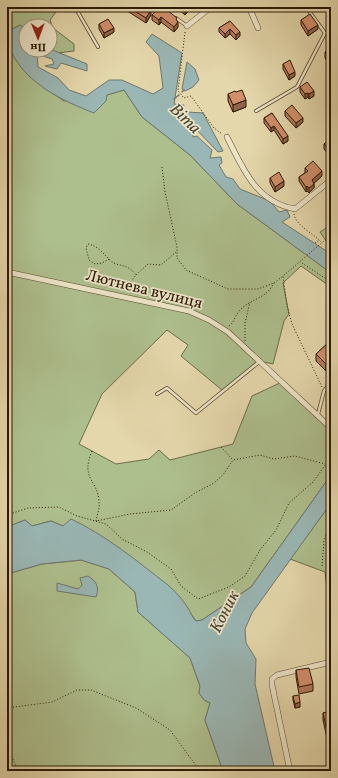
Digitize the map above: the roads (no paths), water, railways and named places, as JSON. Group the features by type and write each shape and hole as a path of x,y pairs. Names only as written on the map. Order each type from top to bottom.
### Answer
{"street":[{"path":"187,26 211,7"},
{"path":"249,7 258,28"},
{"path":"227,137 258,190 286,208 295,209 331,180"},
{"name":"Лютнева вулиця","path":"7,272 189,311 219,326 245,348 331,428"},
{"path":"290,771 272,686 272,679 277,675 331,662"}],"lane":[{"path":"75,7 98,47"},
{"path":"256,111 297,87 325,34 306,7"},
{"path":"171,14 187,26"},
{"path":"157,394 167,388 196,413 259,361"},
{"path":"317,415 324,391 331,382"}],"water":[{"name":"Віта","path":"18,26 18,58 37,58 38,67 58,78 69,90 86,96 109,80 122,80 153,94 163,88 159,56 146,42 152,34 182,53 174,104 184,105 183,110 178,108 176,114 182,122 188,112 203,113 223,151 218,152 189,122 186,126 192,131 193,137 197,136 212,150 210,158 221,157 222,163 219,165 226,177 233,179 240,189 270,201 279,212 287,210 290,217 282,222 331,254 331,273 237,204 190,155 142,117 124,90 107,95 106,101 94,113 70,103 47,90 27,74 12,53 7,51 7,32"},
{"path":"58,52 87,64 87,71 61,63 57,69 45,66 54,64 52,59 49,58 58,58"},
{"path":"187,62 195,69 199,80 193,87 185,91 182,89"},
{"name":"Коник","path":"331,475 331,503 252,613 245,629 246,643 256,659 255,684 275,771 223,771 205,720 210,703 204,700 199,693 200,686 190,658 138,612 135,592 109,569 81,560 42,564 7,574 7,527 25,520 32,526 51,521 63,526 71,519 97,533 145,567 176,593 196,621 202,620 251,587"},
{"path":"88,576 93,580 97,587 98,590 96,597 57,591 57,583 78,589 82,585 80,578"}],"waterway":[{"name":"Віта","path":"174,99 179,95"}]}
